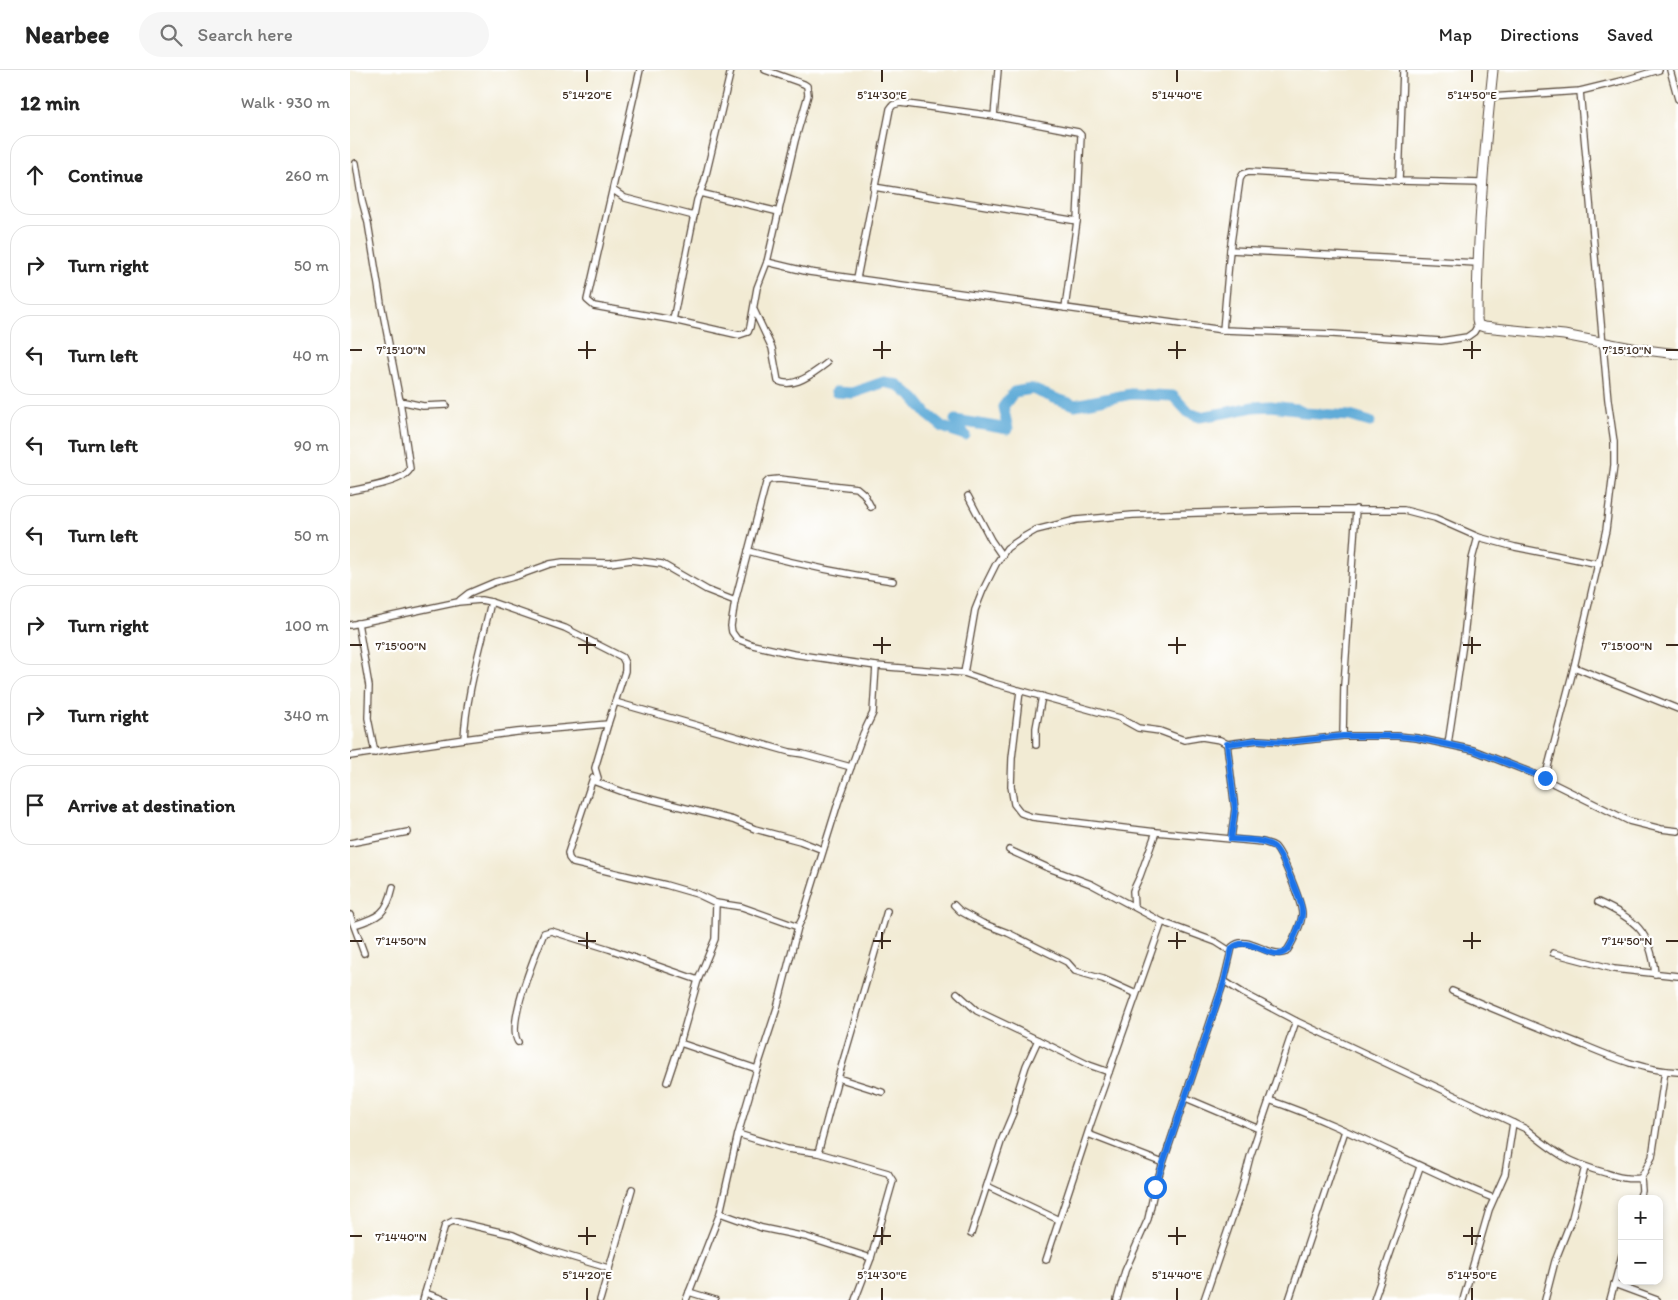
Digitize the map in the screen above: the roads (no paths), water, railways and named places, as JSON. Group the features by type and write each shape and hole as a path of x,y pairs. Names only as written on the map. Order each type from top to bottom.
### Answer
{"street":[{"path":"640,70 588,300 594,306 673,320 739,335 748,332 757,288 767,262 808,95 808,89 804,84 765,70"},
{"path":"673,320 694,216 704,183 731,70"},
{"path":"994,116 998,70"},
{"path":"1400,181 1403,70"},
{"path":"767,262 809,272 1223,330 1441,341 1467,337 1474,332 1478,325 1477,263 1482,183 1493,70"},
{"path":"1490,97 1580,91 1658,70"},
{"path":"1670,70 1678,99"},
{"path":"1545,778 1599,564 1606,530 1614,465 1614,442 1608,400 1580,91"},
{"path":"857,278 888,114 893,104 900,103 994,116 1078,132 1081,135 1077,221 1065,308"},
{"path":"350,492 394,480 408,473 410,461 356,163"},
{"path":"1223,330 1230,250 1240,180 1243,174 1249,172 1400,181 1482,183"},
{"path":"874,186 1077,221"},
{"path":"613,190 625,198 694,216"},
{"path":"700,193 779,212"},
{"path":"1230,250 1477,263"},
{"path":"754,310 772,348 778,381 784,383 799,380 812,375 827,363"},
{"path":"1478,325 1564,335 1637,349 1678,354"},
{"path":"400,401 423,406 446,405"},
{"path":"871,507 864,494 857,488 779,479 768,480 735,601 731,626 732,632 737,639 753,645 794,654 876,666 964,673 1020,691 1120,718 1138,728 1160,731 1184,740 1202,738 1220,740 1227,744 1258,740 1287,742 1343,736 1397,736 1448,744 1489,756 1545,778 1629,821 1678,831"},
{"path":"968,496 1002,556"},
{"path":"964,673 975,610 983,590 1002,556 1008,548 1036,530 1076,520 1133,515 1356,509 1404,510 1435,518 1478,537 1515,547 1599,564"},
{"path":"1343,736 1344,685 1356,509"},
{"path":"1448,744 1464,637 1472,559 1478,537"},
{"path":"748,551 833,572 893,581"},
{"path":"458,602 470,593 495,582 550,564 631,560 662,564 707,590 735,601"},
{"path":"350,625 458,602 481,600 565,628 622,657 626,663 625,671 595,772 568,852 569,858 573,863 666,885 697,894 716,904 742,907 798,927"},
{"path":"464,740 469,695 491,602"},
{"path":"358,623 369,686 368,718 375,752"},
{"path":"686,1300 720,1213 738,1134 757,1069 778,1008 798,927 850,767 873,713 876,666"},
{"path":"1574,667 1678,709"},
{"path":"1020,691 1012,758 1012,786 1014,804 1021,813 1032,817 1156,832 1263,842 1274,846 1280,854 1302,911 1301,923 1286,952 1281,954 1271,952 1246,943 1240,943 1230,951 1224,982 1163,1164 1148,1220 1125,1271 1117,1300"},
{"path":"1036,745 1036,728 1042,696"},
{"path":"615,702 790,752 850,767"},
{"path":"350,756 517,732 608,724"},
{"path":"1227,744 1235,809 1231,839"},
{"path":"595,772 598,778 593,780 626,793 733,820 755,829 800,841 823,850"},
{"path":"350,843 408,832"},
{"path":"1134,906 1133,891 1156,832"},
{"path":"1009,850 1046,867 1091,884 1162,922 1216,942 1230,951"},
{"path":"354,925 384,912 390,900 393,887"},
{"path":"1598,902 1628,917 1640,928 1650,949 1655,974"},
{"path":"667,1082 698,980 715,939 716,904"},
{"path":"954,905 960,911 982,923 1008,933 1067,962 1075,971 1104,979 1136,994"},
{"path":"818,1153 887,911"},
{"path":"350,915 364,953"},
{"path":"1046,1260 1108,1072 1162,922"},
{"path":"518,1042 515,1037 518,1011 529,969 544,933 550,931 609,949 698,980"},
{"path":"1553,953 1614,968 1678,976"},
{"path":"1224,982 1296,1021 1526,1129 1564,1158 1585,1167 1631,1179 1641,1178"},
{"path":"1452,991 1525,1023 1637,1067 1678,1072"},
{"path":"957,993 976,1011 1089,1065 1108,1072"},
{"path":"1204,1300 1296,1021"},
{"path":"971,1234 1002,1139 1013,1113 1026,1066 1038,1040"},
{"path":"680,1044 757,1069"},
{"path":"1640,1195 1641,1178 1652,1156 1664,1071"},
{"path":"838,1078 882,1092"},
{"path":"1186,1098 1259,1129"},
{"path":"1269,1100 1294,1108 1494,1198"},
{"path":"1463,1300 1494,1198 1506,1174 1513,1123"},
{"path":"1289,1300 1345,1131"},
{"path":"738,1134 787,1148 818,1153 888,1173 891,1176 893,1181 871,1258 855,1300"},
{"path":"1088,1134 1163,1164"},
{"path":"1374,1300 1420,1166"},
{"path":"1545,1300 1555,1262 1572,1218 1585,1167"},
{"path":"987,1186 1060,1220"},
{"path":"600,1300 632,1190"},
{"path":"720,1213 762,1228 806,1238 871,1258"},
{"path":"423,1300 445,1225 453,1221 513,1235 545,1249 608,1268"},
{"path":"1610,1300 1618,1270"},
{"path":"1614,1284 1656,1300"},
{"path":"689,1292 715,1300"},
{"path":"425,1293 446,1300"}],"waterway":[{"path":"836,392 852,393 884,382 898,385 943,427 965,435 955,420 1008,429 1003,407 1014,392 1032,389 1075,405 1131,394 1173,396 1189,413 1200,417 1253,407 1271,406 1296,409 1304,413 1350,416 1370,422"}]}
